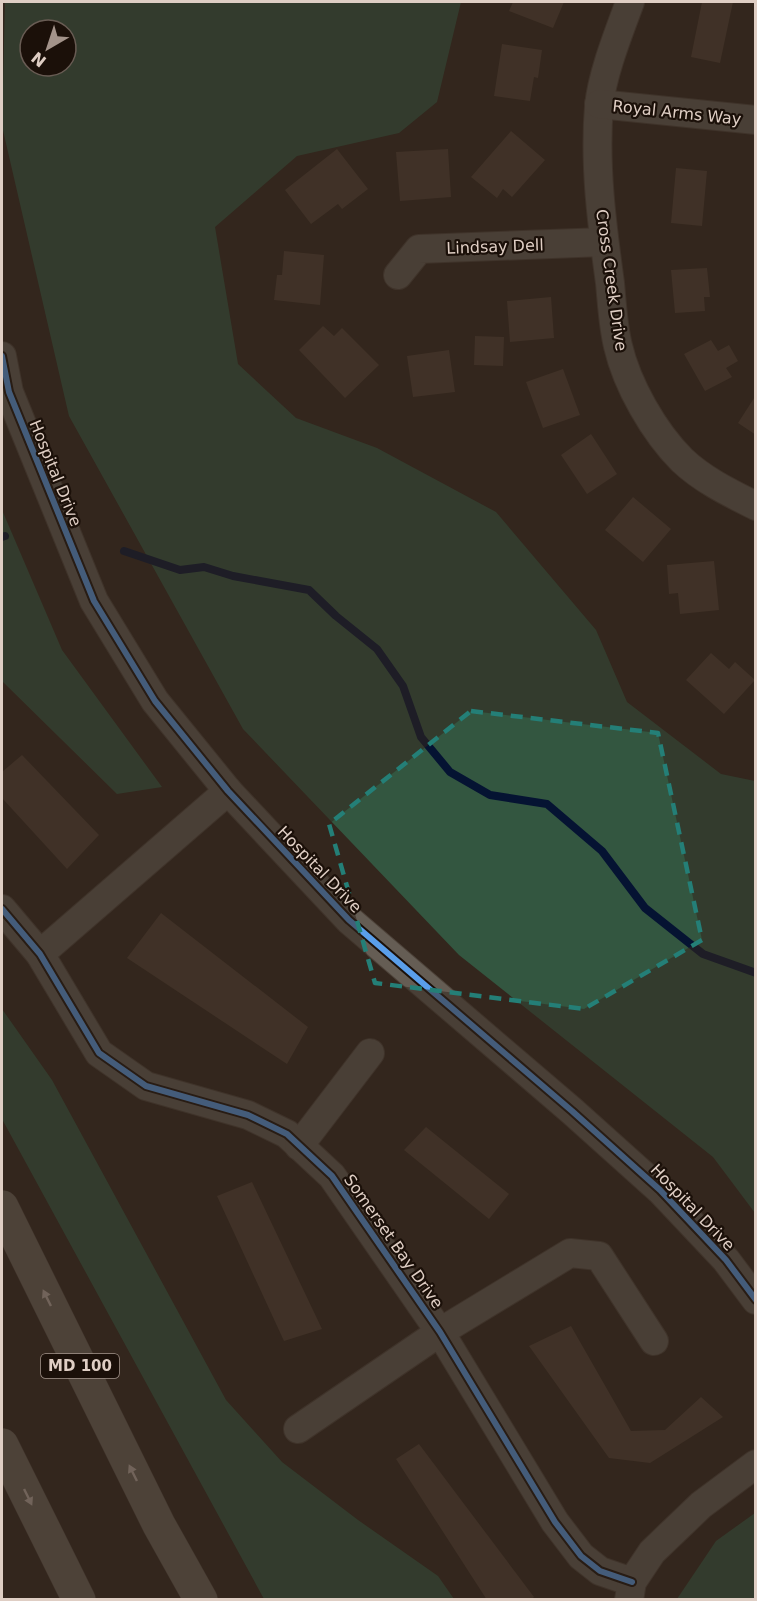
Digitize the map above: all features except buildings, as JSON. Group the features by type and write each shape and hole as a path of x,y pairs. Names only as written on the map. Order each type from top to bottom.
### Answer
{"highway":[{"name":"MD 100","path":"2,1207 159,1525 201,1599"},
{"path":"2,1445 79,1599"},
{"path":"159,1525 214,1599"}],"street":[{"name":"Cross Creek Drive","path":"630,2 613,48 599,104 597,151 604,242 618,346 637,397 658,430 683,460 715,484 756,506"},
{"name":"Royal Arms Way","path":"599,104 756,120"},
{"name":"Lindsay Dell","path":"398,275 419,249 604,242"},
{"name":"Hospital Drive","path":"2,356 9,392 93,601 155,701 228,792 349,920 572,1111 660,1190 726,1260 756,1300"},
{"path":"40,954 228,792"},
{"name":"Somerset Bay Drive","path":"2,909 40,954 99,1053 146,1086 248,1115 287,1134 332,1176 440,1332 555,1521 581,1556 630,1591"},
{"path":"299,1146 370,1053"},
{"path":"298,1430 440,1332 570,1253 599,1256 654,1341"},
{"path":"630,1591 652,1552 701,1504 756,1464"}],"highlighted area":[{"path":"471,711 658,733 702,940 584,1009 375,983 329,824"}],"green space":[{"path":"5,2 461,2 437,102 399,133 297,156 215,227 238,364 296,418 377,448 496,512 596,630 627,702 721,774 755,781 755,1213 713,1157 459,955 243,729 69,416 2,126"},
{"path":"2,510 62,650 162,787 117,794 2,683"},
{"path":"2,1009 52,1080 226,1400 282,1462 358,1520 438,1576 454,1599 264,1599 2,1119"},
{"path":"755,1513 755,1599 677,1599 716,1541"}],"waterway":[{"path":"124,551 180,570 204,567 233,576 309,590 336,616 377,649 403,686 421,737 450,772 490,795 547,804 602,851 645,908 703,954 756,973"}],"cycle path":[{"path":"2,356 9,392 94,601 155,701 228,791 349,920 572,1111 660,1190 726,1260 756,1300"},
{"path":"2,909 40,954 99,1053 146,1086 248,1115 287,1134 332,1176 440,1332 555,1522 581,1556 600,1571 632,1582"}]}
